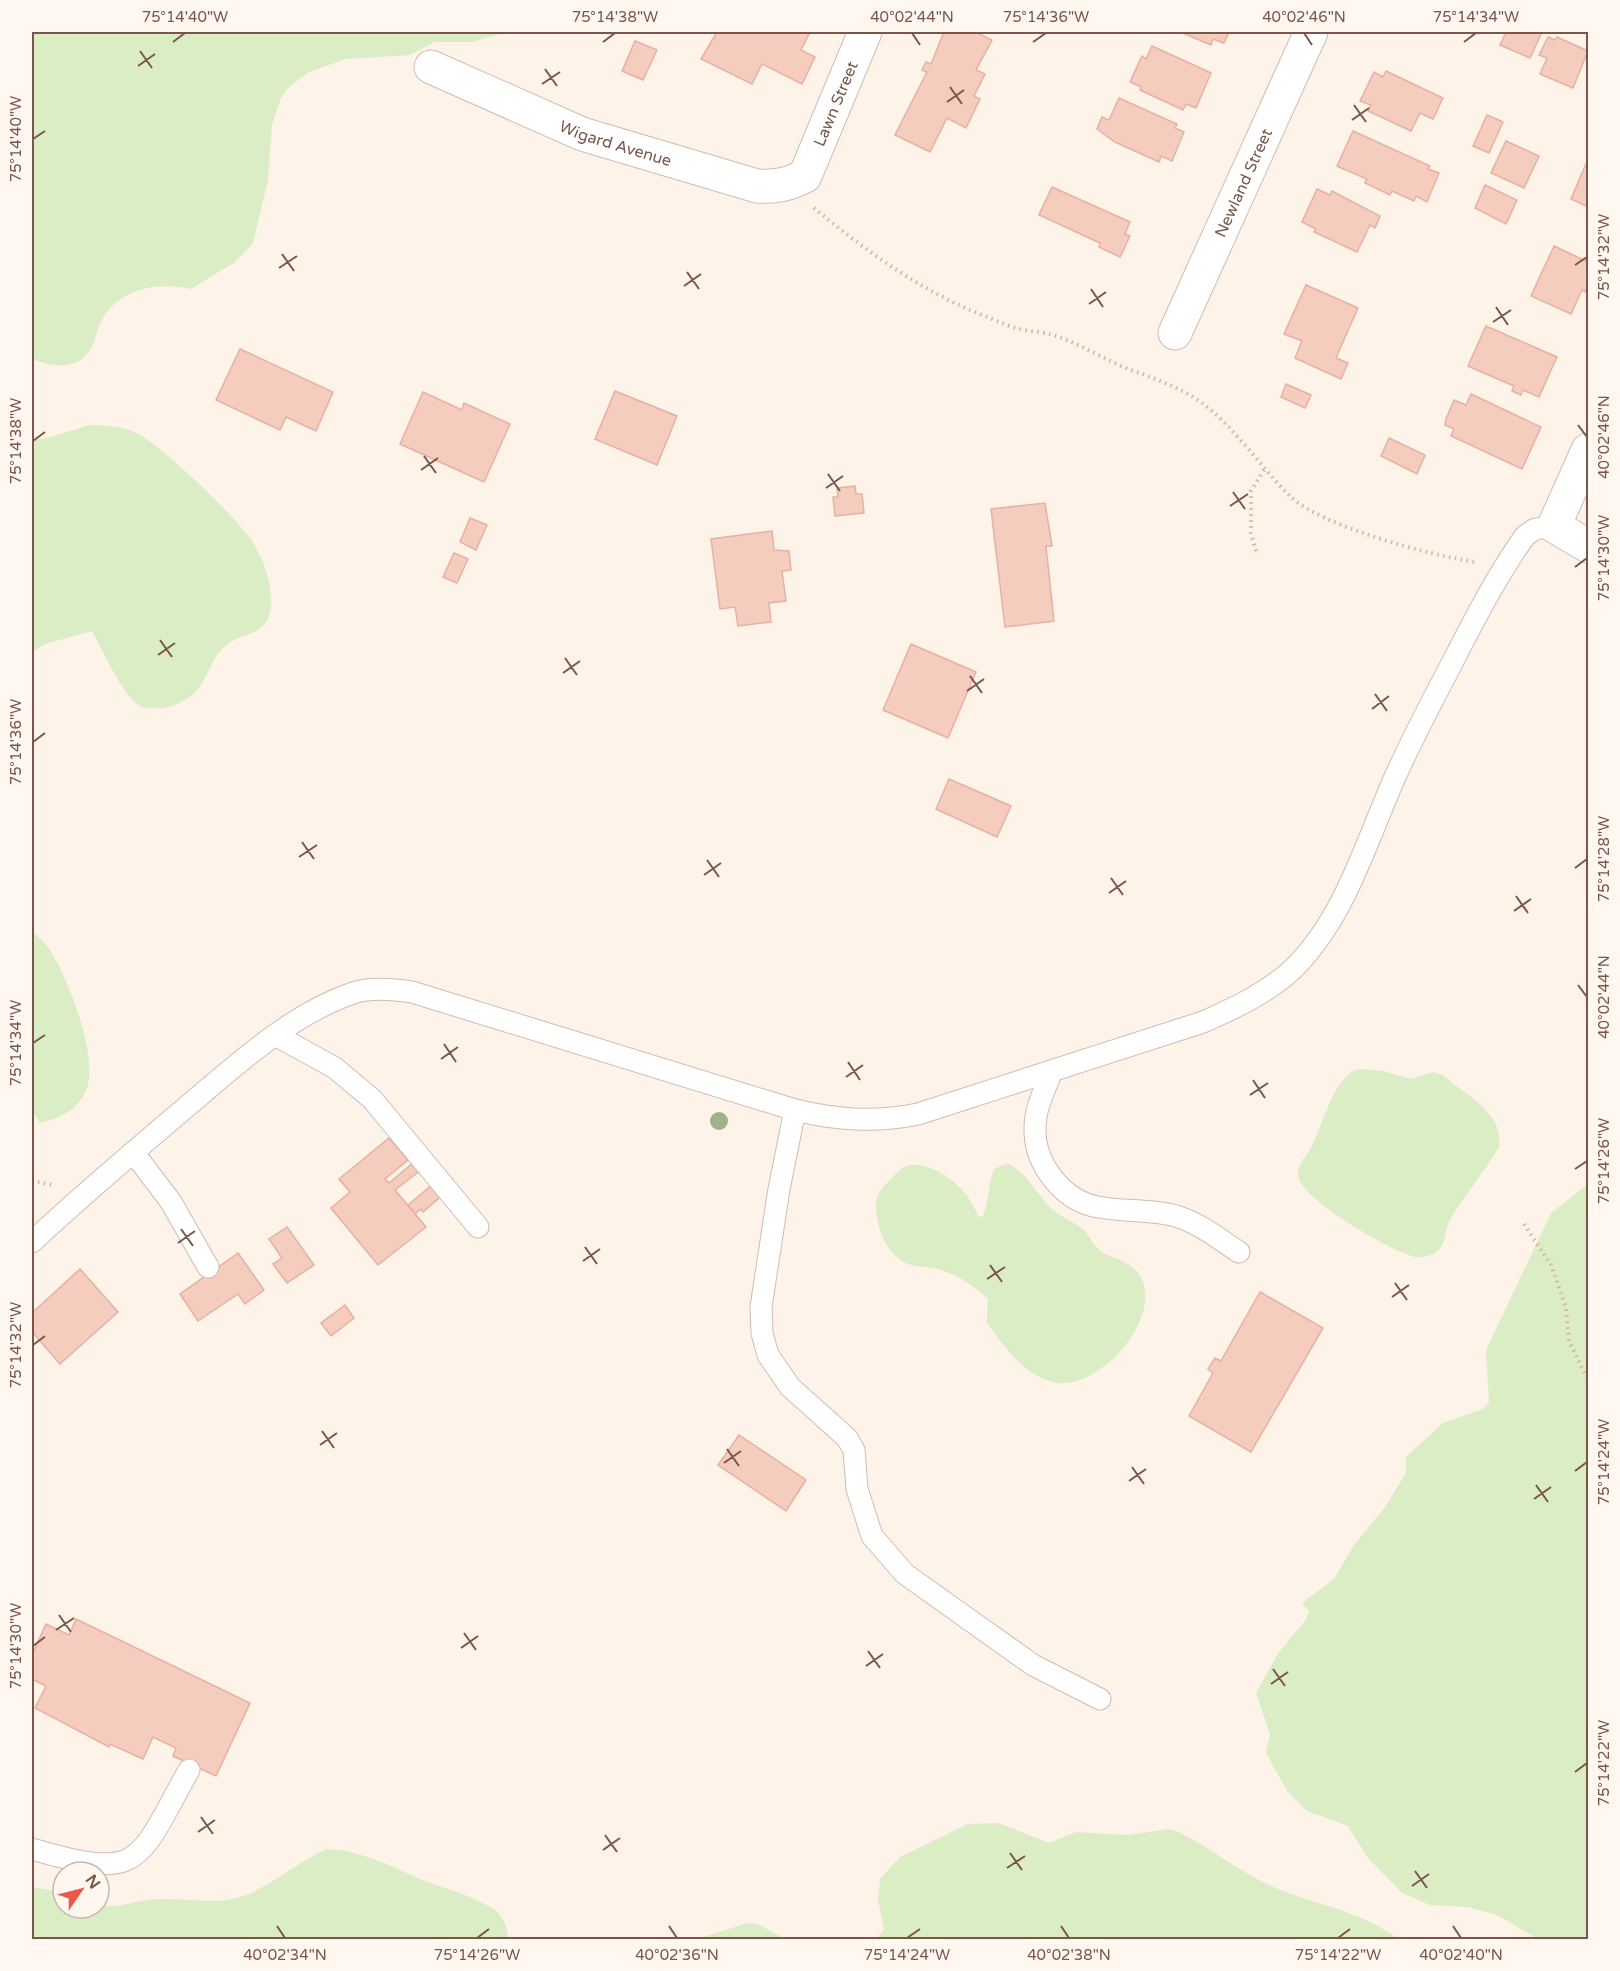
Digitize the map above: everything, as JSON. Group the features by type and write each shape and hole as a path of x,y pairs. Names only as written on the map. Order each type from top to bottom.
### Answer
{"street":[{"name":"Lawn Street","path":"806,189 865,32"},
{"name":"Newland Street","path":"1175,333 1311,32"},
{"name":"Wigard Avenue","path":"431,67 531,113 582,134 633,151 757,186 791,184 806,189"},
{"path":"1588,450 1554,526 1588,546"}],"lane":[{"path":"32,1242 133,1152 213,1085 307,1016 355,992 403,991 436,998 795,1110 856,1121 888,1120 918,1114 1203,1022 1259,994 1293,969 1328,924 1347,890 1414,739 1480,609 1525,536 1535,529 1554,526"},
{"path":"277,1036 335,1068 372,1099 478,1227"},
{"path":"1052,1071 1040,1102 1035,1127 1038,1149 1047,1169 1061,1188 1082,1202 1098,1207 1174,1216 1194,1224 1239,1252"},
{"path":"795,1110 779,1189 760,1307 762,1333 768,1355 790,1387 847,1438 854,1450 857,1489 872,1536 905,1574 1033,1665 1100,1699"},
{"path":"133,1152 171,1202 208,1267"},
{"path":"32,1849 94,1865 113,1865 130,1860 147,1844 189,1770"}],"path":[{"path":"806,189 874,255 943,296 988,318 1023,330 1053,335 1127,368 1162,380 1201,401 1245,444 1264,470 1291,497 1313,512 1440,558 1505,567"},
{"path":"1256,551 1251,532 1251,491 1264,470"},
{"path":"1524,1224 1551,1264 1566,1308 1569,1341 1588,1380"}],"green space":[{"path":"32,32 506,32 473,42 435,42 410,55 346,59 309,72 288,88 281,98 272,125 268,180 253,243 235,262 191,289 155,287 132,293 122,299 104,316 92,346 84,357 71,364 55,365 32,359"},
{"path":"90,425 112,426 135,432 180,466 246,533 258,551 267,573 271,604 265,623 252,633 228,643 218,654 198,689 182,702 172,706 145,708 138,705 115,675 92,631 45,644 32,652 32,440 47,438"},
{"path":"32,931 48,947 56,960 73,998 86,1042 89,1063 89,1081 80,1101 65,1114 40,1123 32,1111"},
{"path":"1359,1069 1383,1071 1411,1079 1432,1072 1443,1075 1482,1106 1496,1124 1499,1147 1451,1218 1444,1242 1433,1254 1416,1257 1369,1236 1314,1198 1303,1186 1298,1176 1300,1165 1311,1148 1336,1091 1350,1073"},
{"path":"1007,1163 1015,1167 1027,1179 1054,1211 1085,1231 1099,1250 1128,1264 1140,1276 1145,1293 1143,1311 1136,1329 1124,1347 1109,1362 1075,1382 1058,1383 1046,1380 1026,1368 987,1323 988,1299 983,1294 965,1281 945,1271 911,1265 895,1256 889,1249 878,1223 876,1205 880,1190 904,1167 920,1165 941,1173 960,1188 968,1197 978,1216 983,1217 994,1169"},
{"path":"1588,1184 1588,1939 1538,1939 1497,1915 1468,1907 1430,1905 1402,1893 1368,1858 1348,1826 1307,1811 1287,1791 1266,1753 1270,1734 1256,1693 1279,1652 1305,1621 1309,1612 1302,1603 1334,1579 1354,1545 1385,1507 1406,1473 1406,1457 1443,1423 1483,1409 1489,1402 1486,1351 1494,1333 1551,1213"},
{"path":"998,1823 1049,1843 1076,1832 1128,1835 1169,1829 1191,1838 1271,1886 1352,1914 1398,1939 876,1939 884,1929 878,1900 880,1879 900,1857 968,1824"},
{"path":"327,1849 340,1850 366,1856 463,1894 496,1911 506,1928 508,1939 32,1939 32,1887 51,1890 51,1920 111,1920 111,1906 153,1899 208,1901 234,1899 257,1890"},
{"path":"748,1923 757,1924 786,1939 697,1939"}],"building":[{"path":"717,32 810,32 801,50 815,57 802,84 762,64 752,84 701,59"},
{"path":"944,32 975,32 992,40 976,70 985,74 974,96 980,99 966,128 947,118 930,152 895,135 927,72 922,70 926,62 931,64"},
{"path":"1180,32 1229,32 1224,43 1213,39 1211,45"},
{"path":"1506,32 1542,32 1530,58 1500,45"},
{"path":"1548,37 1555,40 1557,37 1588,51 1573,88 1540,74 1547,58 1539,55"},
{"path":"635,41 657,50 643,80 622,71"},
{"path":"1152,46 1211,73 1196,108 1186,104 1183,110 1140,90 1141,87 1130,82 1142,56 1146,59"},
{"path":"1386,71 1443,98 1433,119 1420,113 1411,131 1368,111 1371,105 1360,101 1374,72 1383,77"},
{"path":"1119,98 1177,124 1175,128 1184,132 1172,161 1161,156 1159,162 1115,142 1097,129 1102,117 1109,120"},
{"path":"1487,115 1503,122 1489,153 1473,146"},
{"path":"1353,131 1430,166 1428,169 1439,173 1427,202 1416,196 1414,201 1392,191 1390,195 1365,183 1367,179 1337,166"},
{"path":"1506,141 1539,156 1524,188 1491,173"},
{"path":"1588,159 1588,207 1571,199"},
{"path":"1485,185 1517,200 1506,224 1475,208"},
{"path":"1052,187 1130,222 1125,234 1130,236 1120,257 1099,247 1100,243 1039,215"},
{"path":"1317,189 1330,195 1332,191 1380,216 1375,228 1370,225 1357,252 1314,232 1316,229 1302,222"},
{"path":"1554,246 1588,262 1588,284 1585,292 1582,290 1571,314 1531,296"},
{"path":"1306,285 1358,308 1336,358 1348,363 1341,379 1295,358 1302,341 1284,334"},
{"path":"1486,326 1557,357 1539,397 1523,390 1521,395 1512,391 1514,386 1468,366"},
{"path":"240,349 333,392 316,431 286,417 280,430 216,400"},
{"path":"1286,384 1311,395 1305,408 1281,397"},
{"path":"615,391 677,416 657,465 595,439"},
{"path":"423,392 462,410 464,403 510,424 484,482 400,444"},
{"path":"1471,394 1541,427 1522,469 1451,436 1454,429 1445,425 1454,400 1466,405"},
{"path":"1389,438 1425,455 1417,474 1381,456"},
{"path":"855,486 856,494 862,494 864,513 835,516 833,497 838,497 837,488"},
{"path":"1045,503 1052,546 1046,546 1054,621 1005,627 991,509"},
{"path":"470,518 487,525 476,550 460,542"},
{"path":"772,531 774,550 789,551 791,570 782,571 786,601 769,603 771,622 738,626 735,607 720,609 711,539"},
{"path":"454,553 468,559 457,583 443,577"},
{"path":"911,644 976,672 948,738 883,710"},
{"path":"949,779 1011,806 997,837 936,809"},
{"path":"389,1138 408,1160 385,1179 389,1183 414,1162 421,1170 395,1190 426,1227 378,1265 331,1208 350,1192 339,1179"},
{"path":"434,1183 442,1193 439,1198 423,1212 421,1209 415,1214 408,1205"},
{"path":"287,1227 314,1265 287,1283 273,1264 282,1258 269,1239"},
{"path":"238,1253 264,1290 245,1304 238,1294 198,1321 180,1294"},
{"path":"80,1269 118,1312 60,1364 34,1334 32,1337 32,1313"},
{"path":"1260,1292 1323,1328 1251,1452 1189,1416 1213,1373 1208,1369 1215,1358 1221,1361"},
{"path":"345,1305 354,1318 331,1336 321,1323"},
{"path":"739,1435 806,1480 786,1511 718,1465"},
{"path":"76,1619 250,1703 216,1776 173,1756 176,1748 153,1737 143,1759 110,1744 109,1747 35,1708 46,1686 32,1679 32,1655 46,1624 69,1635"}]}
